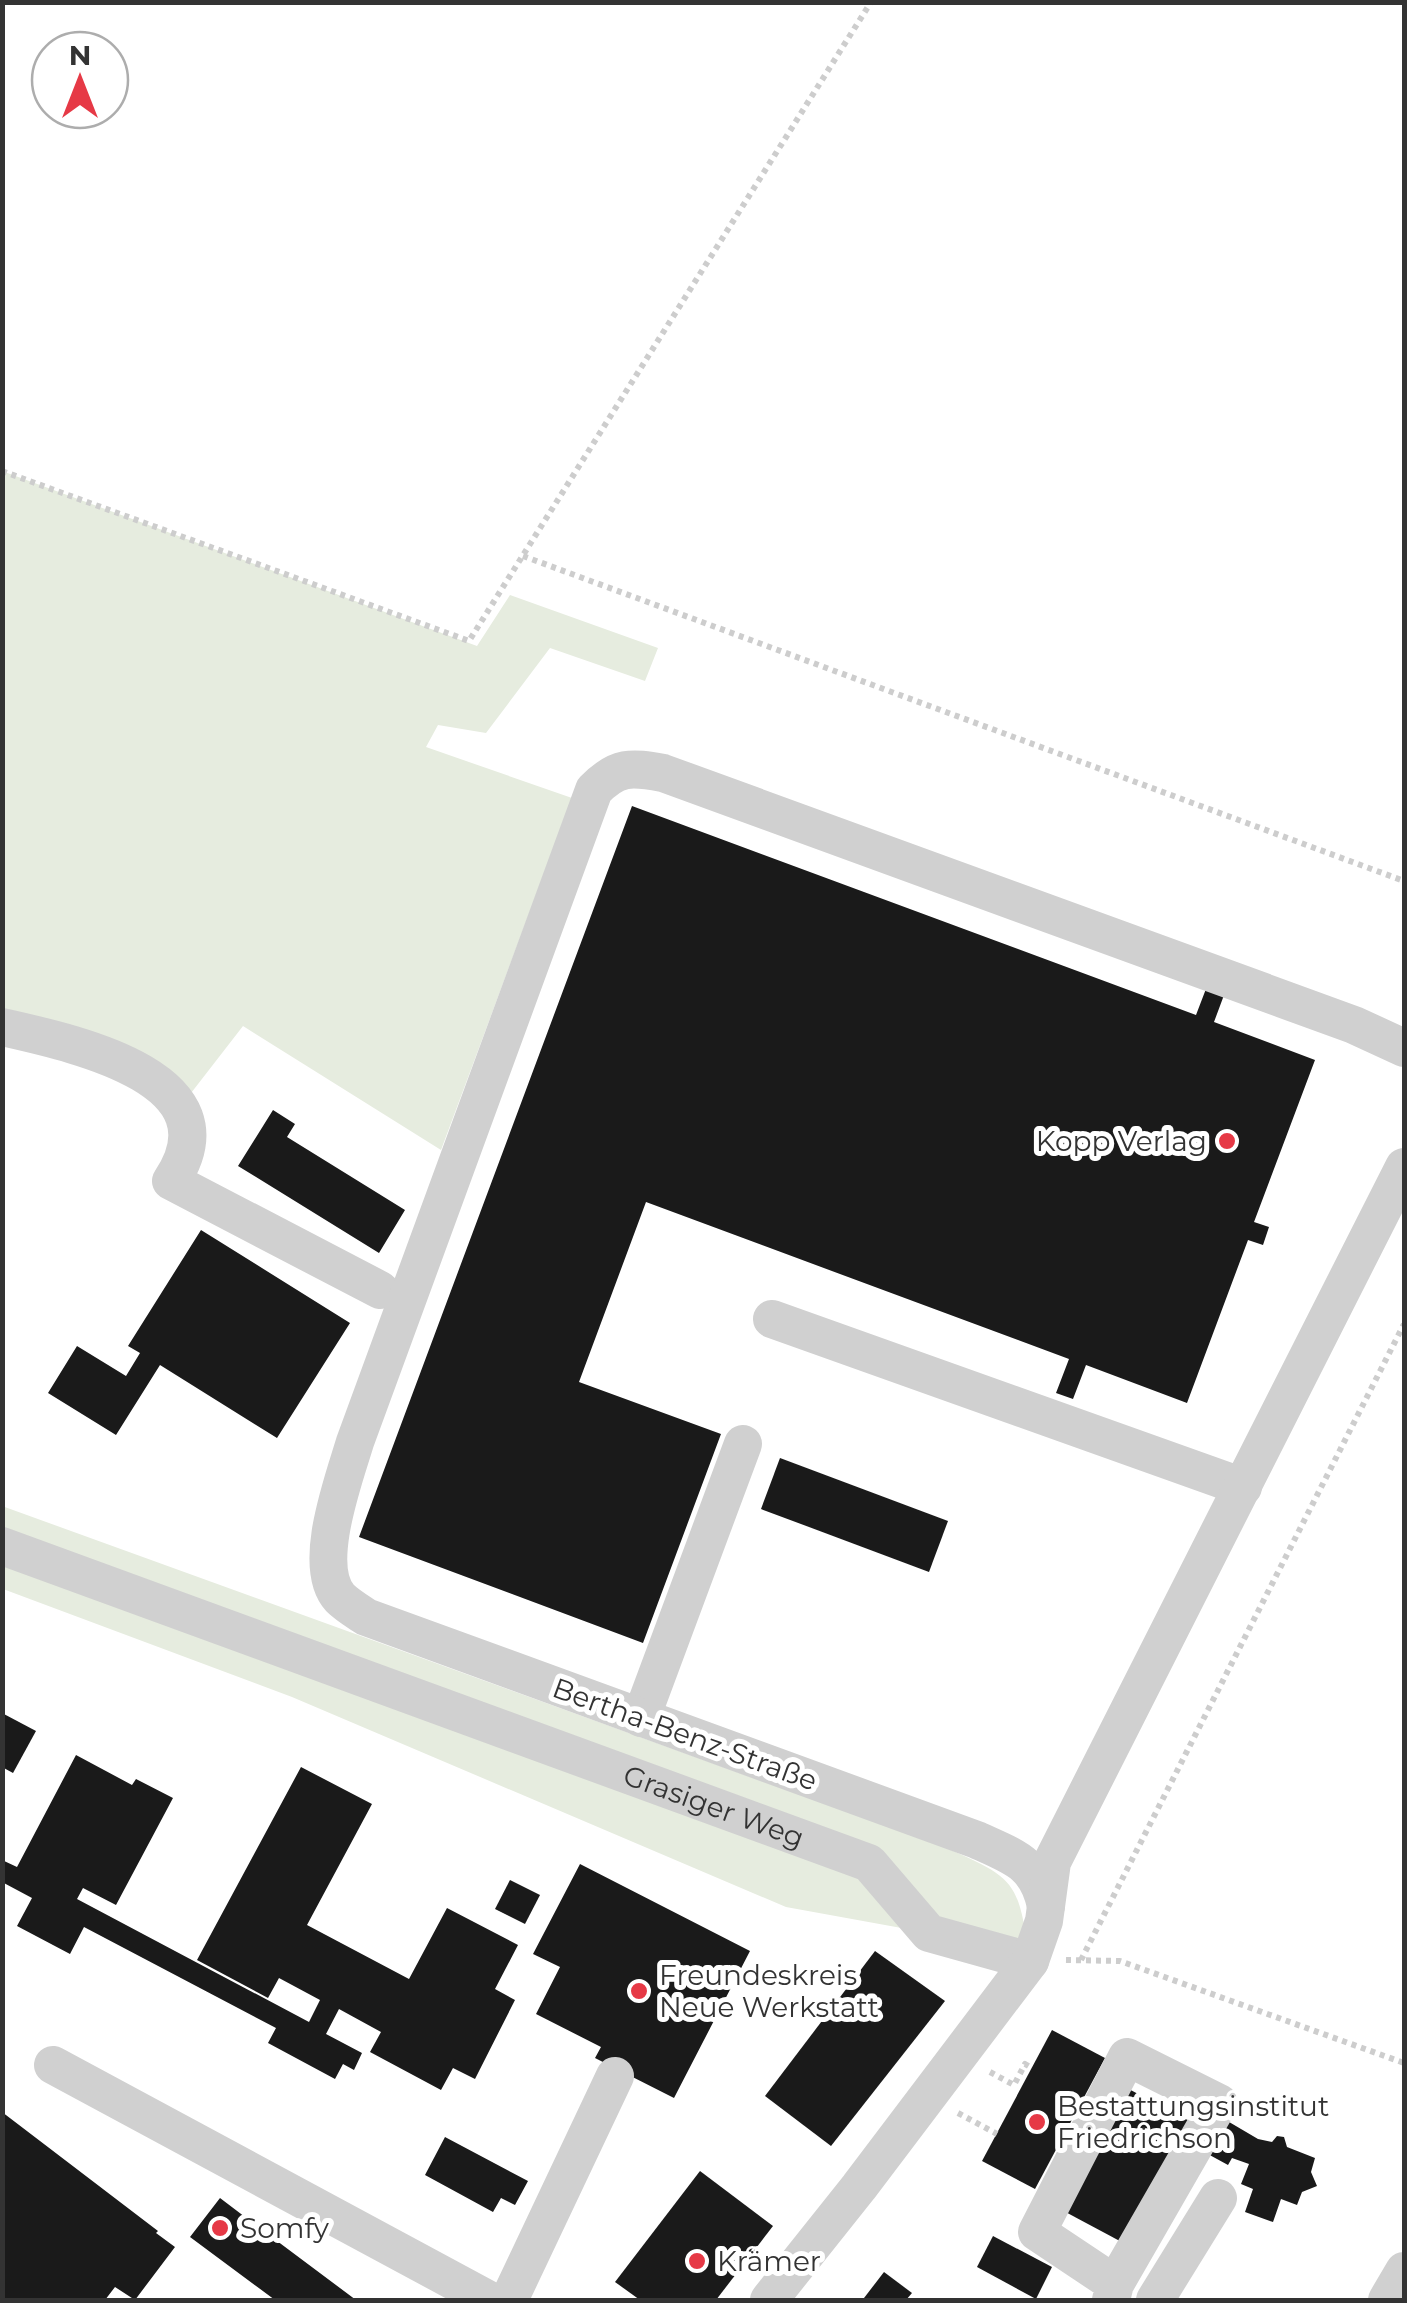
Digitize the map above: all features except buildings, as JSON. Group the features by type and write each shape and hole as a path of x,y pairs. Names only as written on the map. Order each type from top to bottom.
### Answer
{"street":[{"name":"Bertha-Benz-Straße","path":"1046,1906 1041,1882 1017,1858 977,1840 366,1617 337,1596 328,1560 330,1528 354,1442 594,790 610,774 636,768 663,773 1354,1025 1404,1048"},
{"path":"2,1027 127,1063 172,1094 189,1130 186,1159 171,1182 380,1290"},
{"path":"769,2300 860,2187 1030,1961 1046,1906 1052,1862 1404,1167"},
{"path":"772,1319 1243,1487"},
{"path":"641,1718 743,1444"},
{"name":"Grasiger Weg","path":"2,1546 869,1863 930,1933 1030,1961"},
{"path":"1127,2057 1218,2102 1113,2292 1037,2232 1127,2057"},
{"path":"53,2064 489,2300"},
{"path":"509,2300 615,2076"},
{"path":"1155,2300 1218,2198"},
{"path":"1388,2300 1404,2271"}],"path":[{"path":"2,471 468,641 871,2"},
{"path":"523,556 1404,880"},
{"path":"1081,1960 1404,1324"},
{"path":"1030,1961 1120,1961 1404,2063"}],"shaded area":[{"path":"2,471 477,646 510,595 658,648 645,681 550,648 486,733 438,725 426,747 572,798 441,1150 243,1026 181,1106 3,1030"},
{"path":"2,1506 944,1847 987,1867 1010,1886 1022,1914 1030,1961 929,1933 786,1907 292,1697 3,1589"}],"place":[{"name":"Kopp Verlag","path":"1227,1141"},
{"name":"Freundeskreis Neue Werkstatt","path":"639,1991"},
{"name":"Bestattungsinstitut Friedrichson","path":"1037,2122"},
{"name":"Somfy","path":"220,2228"},
{"name":"Krämer","path":"697,2261"}]}
